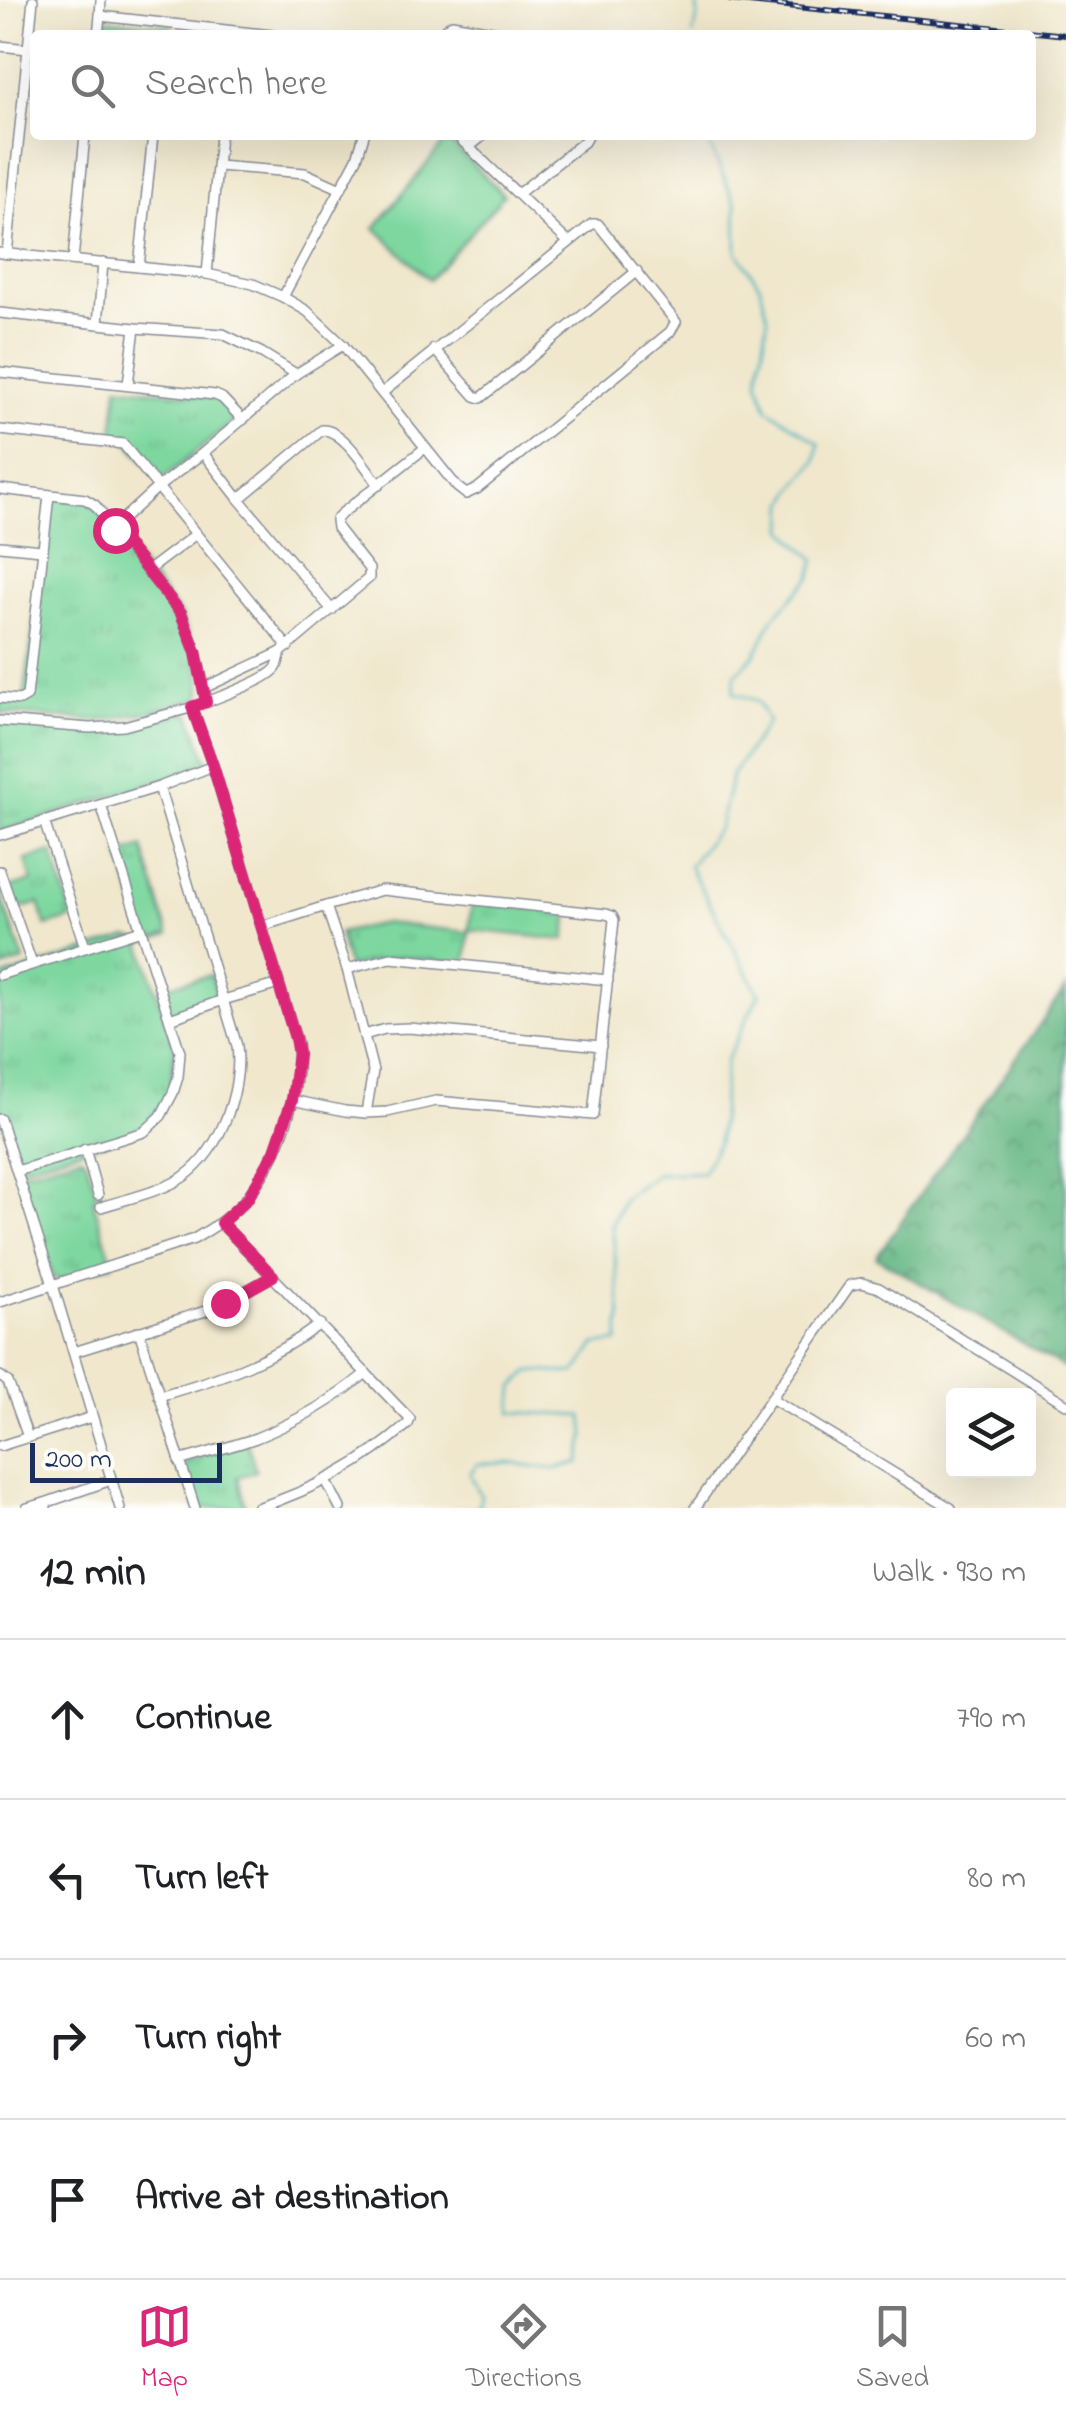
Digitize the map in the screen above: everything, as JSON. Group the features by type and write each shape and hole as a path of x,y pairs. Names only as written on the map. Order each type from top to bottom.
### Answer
{"street":[{"path":"32,0 4,253 207,274 253,284 283,297 307,311 343,345 426,448 466,494 670,332 675,326 674,318 596,223 590,224 382,393"},
{"path":"99,30 101,0"},
{"path":"100,16 227,30"},
{"path":"445,30 452,24 481,30"},
{"path":"0,46 28,49"},
{"path":"22,116 30,117"},
{"path":"73,260 85,140"},
{"path":"139,267 152,140"},
{"path":"207,274 220,140"},
{"path":"283,297 361,151 363,140"},
{"path":"461,140 568,242"},
{"path":"469,147 478,140"},
{"path":"519,193 585,140"},
{"path":"218,166 304,173 340,188"},
{"path":"0,182 14,183"},
{"path":"98,324 103,263"},
{"path":"434,350 481,398 637,271"},
{"path":"0,313 222,334 296,374"},
{"path":"128,384 135,328"},
{"path":"114,528 296,374 343,345"},
{"path":"0,372 219,396 243,420"},
{"path":"239,499 328,429 340,436 379,485"},
{"path":"0,430 123,444 284,649"},
{"path":"204,688 284,649 370,576 370,569 337,528 336,520 426,448"},
{"path":"203,454 332,610"},
{"path":"0,490 91,502 181,613 196,652 206,702"},
{"path":"0,698 20,700 26,696 49,495"},
{"path":"148,570 196,534"},
{"path":"0,546 42,550"},
{"path":"0,720 90,728 124,726 247,686 272,672 284,649"},
{"path":"0,1302 194,1239 221,1223 248,1198 281,1136 292,1100 297,1044 192,707"},
{"path":"0,835 158,787 213,766"},
{"path":"101,1207 156,1190 177,1180 199,1162 230,1112 238,1066 237,1046 158,787"},
{"path":"16,1171 144,1132 161,1116 178,1078 181,1061 170,1019 101,805"},
{"path":"44,821 85,947"},
{"path":"1,877 32,964"},
{"path":"262,926 382,890 610,914 614,923 592,1116 436,1100 387,1112 345,1111 292,1100"},
{"path":"326,906 347,969 373,1074 366,1112"},
{"path":"0,974 141,930"},
{"path":"347,969 391,958 608,980"},
{"path":"170,1019 279,984"},
{"path":"364,1034 409,1028 601,1046"},
{"path":"0,1120 120,1508"},
{"path":"85,1150 98,1195"},
{"path":"221,1223 409,1416 410,1422 370,1456 284,1500 257,1508"},
{"path":"74,1352 212,1309 273,1276"},
{"path":"695,1508 850,1285 862,1283 879,1288 1066,1404"},
{"path":"159,1396 232,1374 320,1324"},
{"path":"139,1331 195,1508"},
{"path":"180,1461 256,1438 342,1393 366,1373"},
{"path":"0,1376 8,1382 28,1437"},
{"path":"771,1398 951,1508"},
{"path":"0,1446 92,1417"},
{"path":"27,1508 112,1480"},
{"path":"326,1480 340,1508"}],"green space":[{"path":"102,19 172,26 172,30 101,30"},
{"path":"446,140 504,195 429,280 375,228"},
{"path":"118,386 217,398 232,415 232,423 160,481 125,438 113,436"},
{"path":"50,497 94,505 180,614 198,667 200,698 97,721 0,713 0,701 24,700"},
{"path":"190,714 207,761 205,766 0,832 0,723 90,730"},
{"path":"143,847 169,935 147,942 120,855"},
{"path":"52,852 73,918 46,926 39,903 16,910 9,888 32,881 26,860"},
{"path":"0,891 24,961 0,969"},
{"path":"472,902 569,912 565,940 469,930"},
{"path":"384,923 469,932 466,964 400,957 348,967 339,933"},
{"path":"128,937 140,940 175,1048 166,1099 143,1128 129,1135 18,1168 0,1115 0,978"},
{"path":"211,975 218,996 215,1000 174,1014 169,1012 162,987"},
{"path":"1066,987 1066,1369 876,1257"},
{"path":"81,1156 86,1160 97,1195 93,1201 113,1264 59,1280 53,1277 18,1173"},
{"path":"247,1442 256,1471 238,1477 246,1508 197,1508 183,1467 187,1461"}],"waterway":[{"path":"694,30 696,0"},
{"path":"478,1508 481,1496 470,1474 477,1464 509,1463 555,1469 580,1462 585,1436 583,1416 512,1412 514,1387 530,1371 575,1373 595,1345 618,1342 621,1316 612,1225 623,1198 656,1174 703,1172 718,1143 726,1061 759,994 689,866 719,828 732,775 768,722 758,701 734,693 735,675 755,655 773,618 811,577 815,559 785,529 786,503 816,461 819,443 768,409 758,381 768,317 760,286 737,252 736,204 707,140"}],"railway":[{"path":"730,0 1018,30"},
{"path":"1036,32 1066,35"}],"route":[{"path":"115,530 181,613 189,632 206,702 192,707 297,1044 292,1100 281,1136 248,1198 221,1223 273,1276 225,1303"}]}
